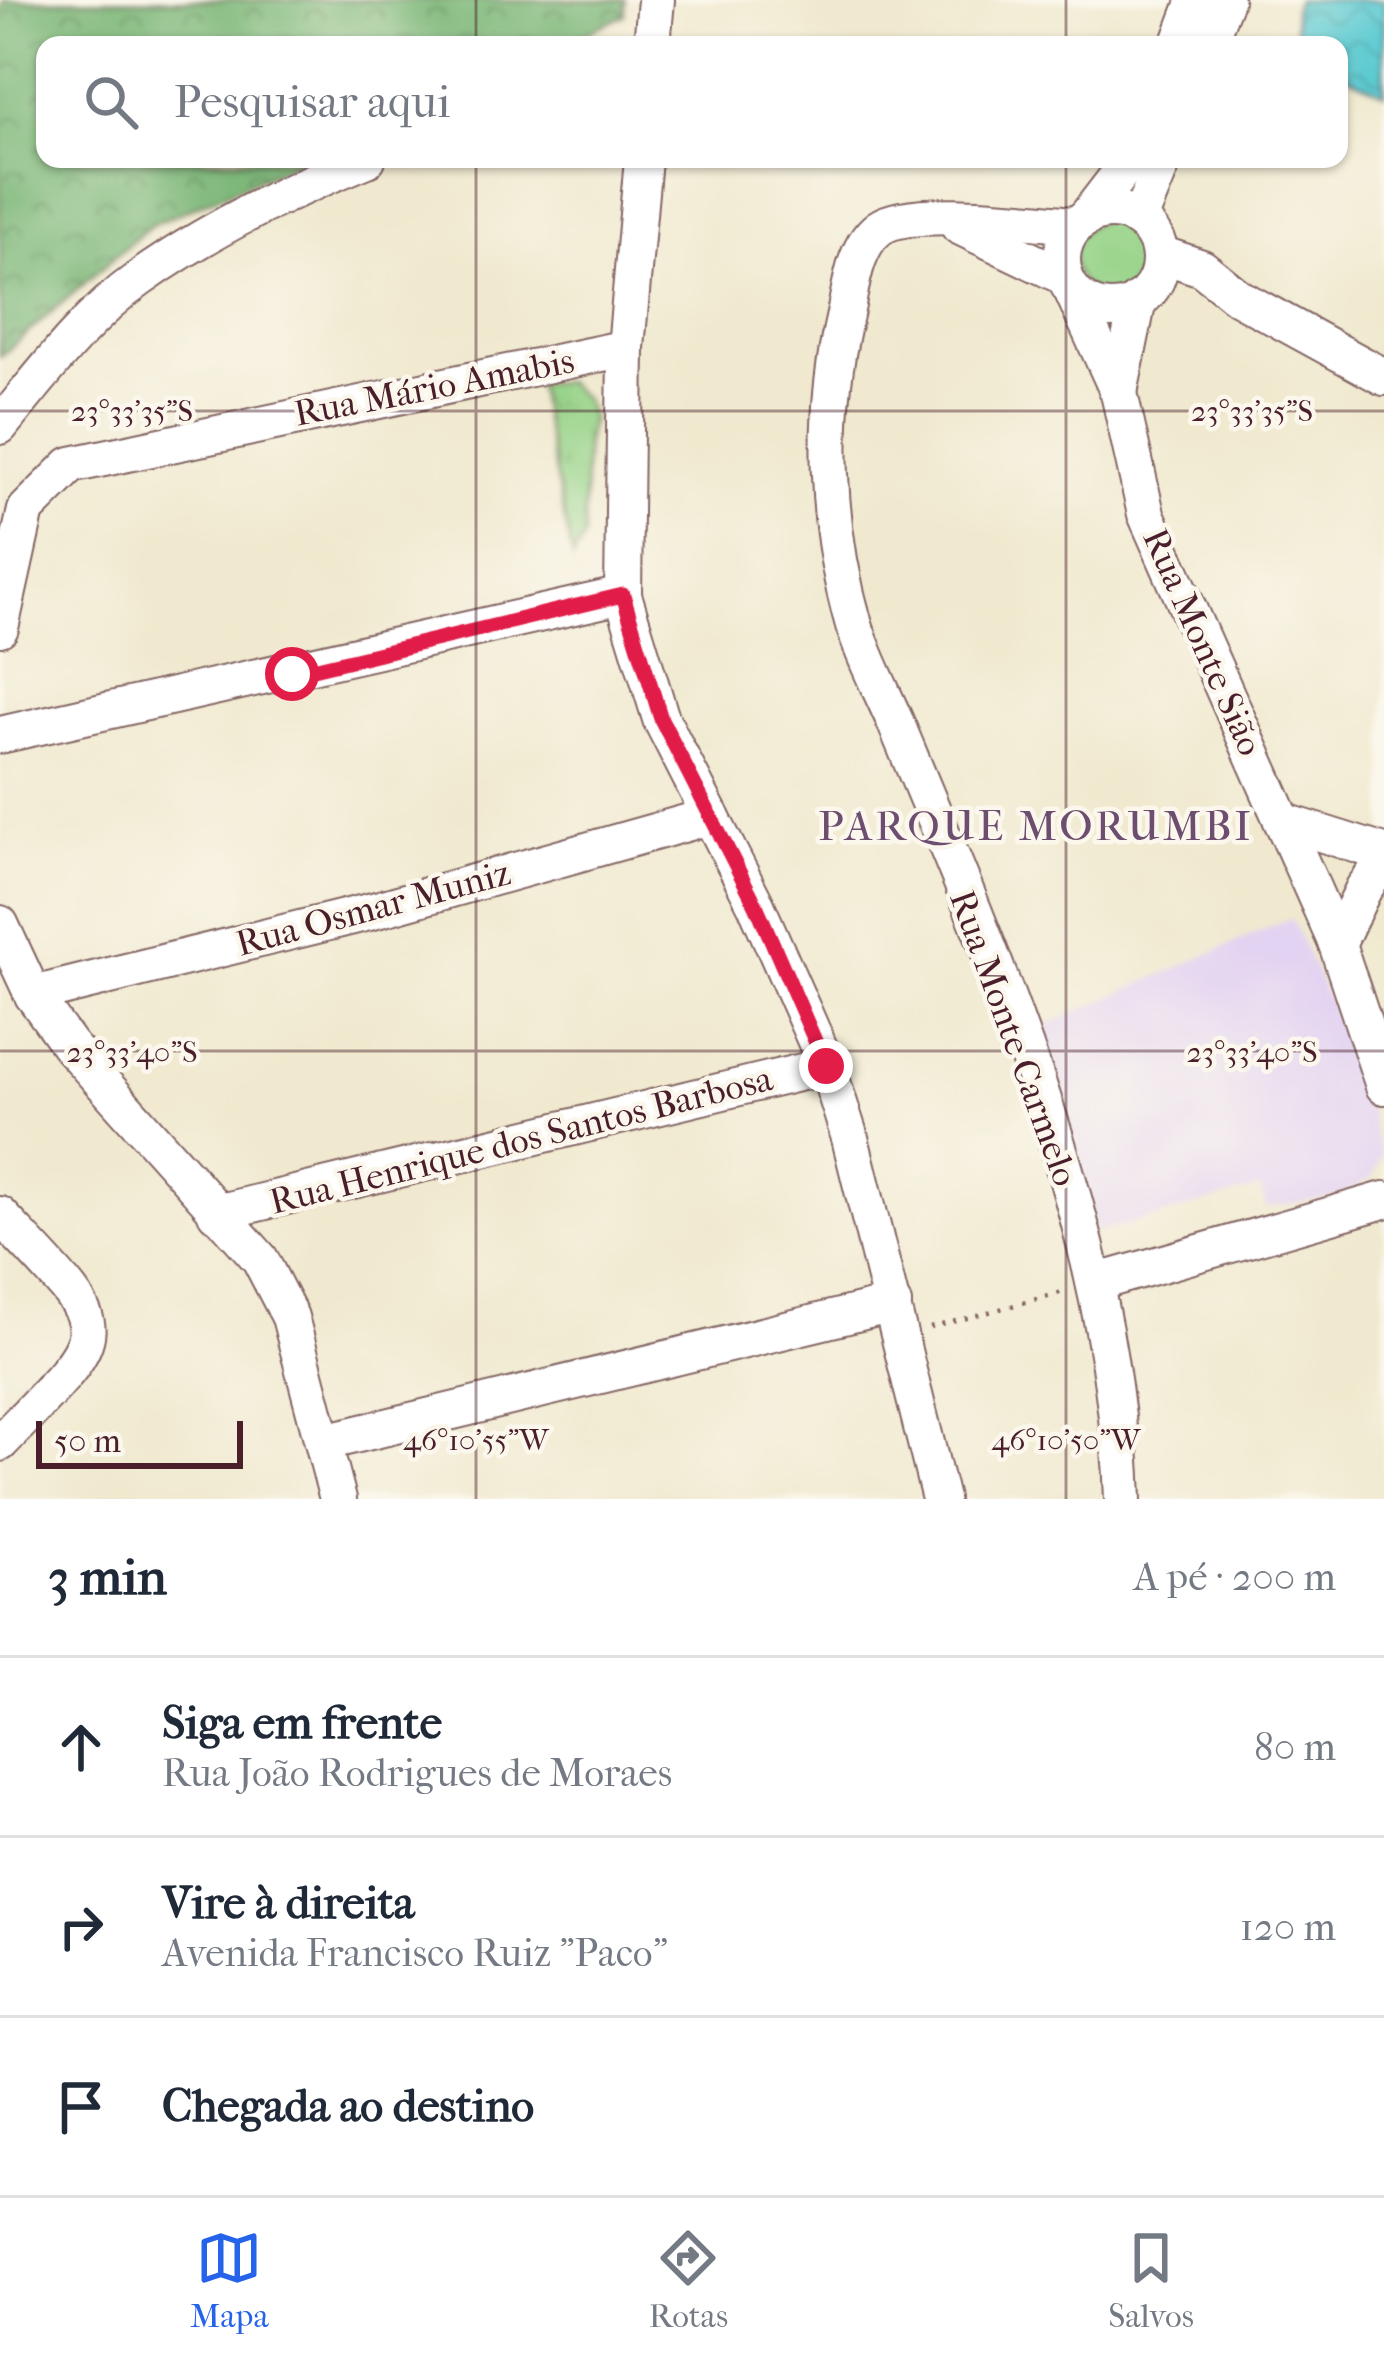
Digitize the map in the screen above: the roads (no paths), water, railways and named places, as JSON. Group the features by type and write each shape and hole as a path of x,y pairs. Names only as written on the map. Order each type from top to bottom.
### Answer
{"street":[{"path":"652,36 656,0"},
{"path":"1183,36 1196,0"},
{"path":"1211,36 1225,0"},
{"path":"0,426 66,346 136,280 211,236 349,168"},
{"path":"642,168 626,348 623,595 661,719 826,1066 897,1320 940,1499"},
{"path":"1069,283 1064,247 1125,168"},
{"path":"1139,220 1160,168"},
{"path":"1080,222 1107,211 1139,220 1154,235 1151,279"},
{"path":"932,218 992,239 1069,283 1100,308 1151,279 1238,297 1384,376"},
{"name":"Rua Monte Carmelo","path":"1080,222 932,218 882,225 865,241 857,263 832,369 829,446 835,524 855,626 1026,1050 1095,1283 1117,1399 1124,1499"},
{"name":"Rua Monte Sião","path":"1119,393 1151,279"},
{"name":"Rua Monte Sião","path":"1069,283 1119,393 1146,514 1337,944 1384,1086"},
{"name":"Rua Mário Amabis","path":"0,628 26,511 71,465 626,348"},
{"path":"0,735 623,595"},
{"name":"Rua Osmar Muniz","path":"33,995 373,911 711,816"},
{"path":"1282,821 1384,857 1337,944"},
{"path":"0,924 33,995 69,1045 260,1259 290,1317 338,1499"},
{"name":"Rua Henrique dos Santos Barbosa","path":"216,1213 826,1066"},
{"path":"1095,1283 1384,1200"},
{"path":"0,1215 86,1309 89,1331 80,1361 0,1443"},
{"path":"325,1442 897,1320"}],"water":[{"path":"1297,0 1384,0 1384,93 1348,76 1348,36 1296,36 1293,10"}],"district":[{"name":"PARQUE MORUMBI","path":"1036,826"}]}
